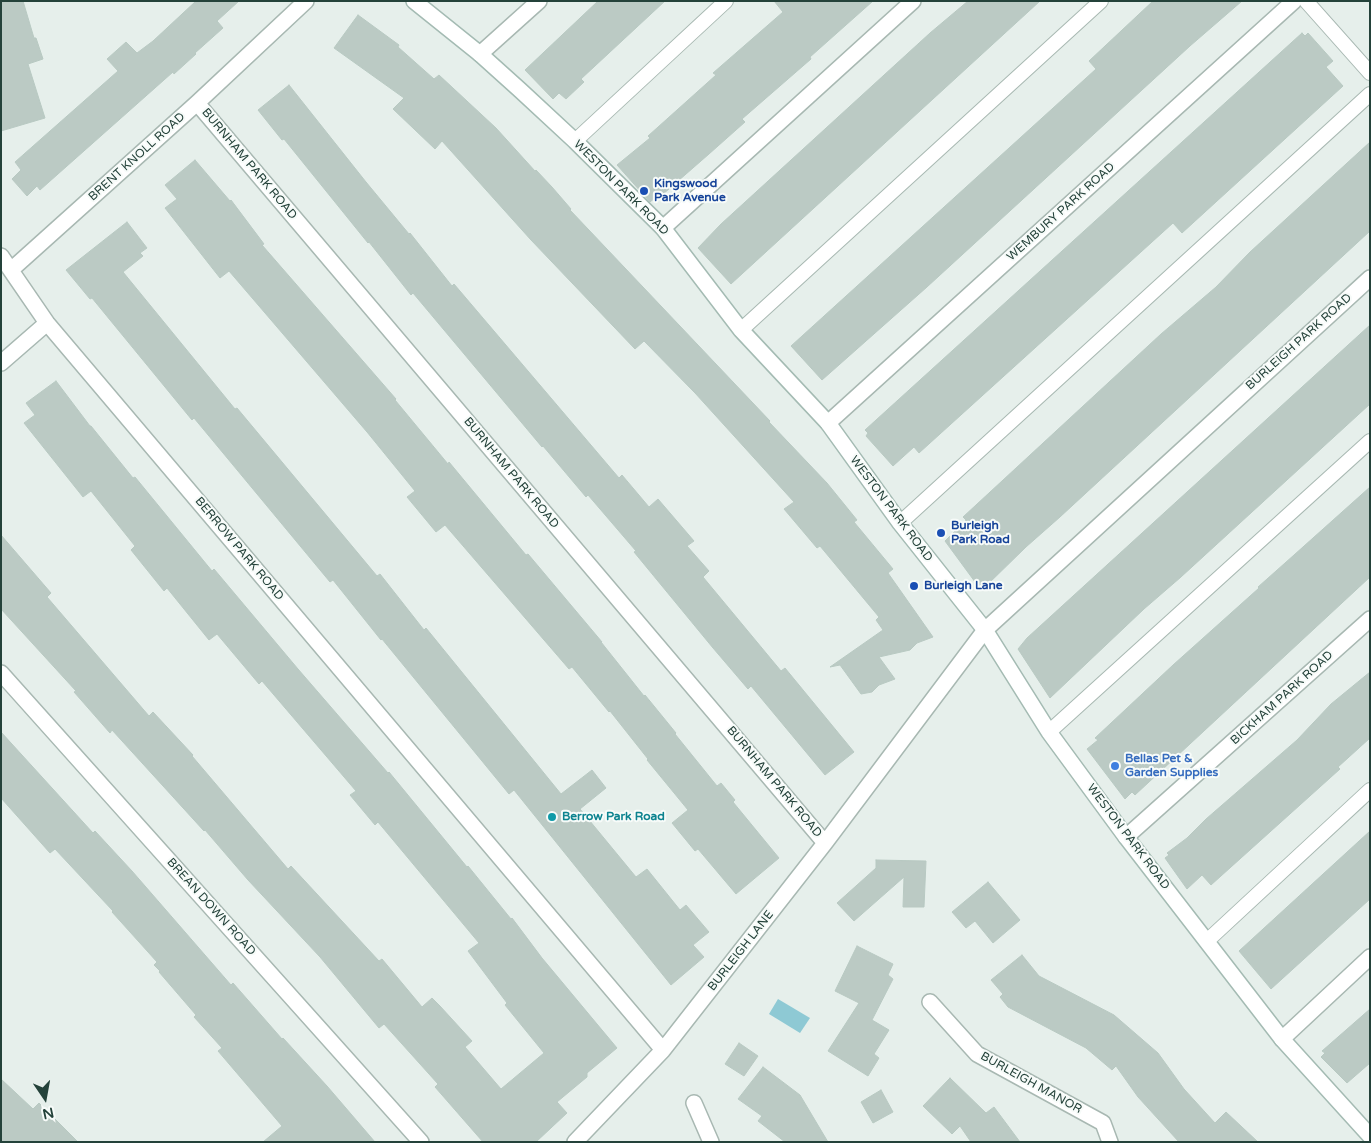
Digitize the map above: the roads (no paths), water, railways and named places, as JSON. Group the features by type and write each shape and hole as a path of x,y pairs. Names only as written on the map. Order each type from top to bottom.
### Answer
{"street":[{"name":"BRENT KNOLL ROAD","path":"11,270 197,103 306,1"},
{"name":"WESTON PARK ROAD","path":"414,1 480,54 575,141 663,228 740,330 828,423 900,523 985,630 1050,732 1126,837 1282,1039 1369,1132"},
{"path":"480,54 539,1"},
{"path":"663,228 913,1"},
{"name":"WEMBURY PARK ROAD","path":"828,423 1294,1"},
{"name":"BURNHAM PARK ROAD","path":"197,103 825,843"},
{"name":"BERROW PARK ROAD","path":"1,256 48,323 663,1050"},
{"name":"BURLEIGH PARK ROAD","path":"985,630 1370,278"},
{"path":"1,363 48,323"},
{"name":"BICKHAM PARK ROAD","path":"1126,837 1370,619"},
{"name":"BURLEIGH LANE","path":"574,1142 663,1050 825,843 985,630"},
{"name":"BREAN DOWN ROAD","path":"1,673 421,1142"},
{"path":"1282,1039 1370,957"},
{"name":"BURLEIGH MANOR","path":"930,1002 977,1054 1103,1122 1110,1142"},
{"path":"694,1103 711,1142"}],"lane":[{"path":"575,141 726,1"},
{"path":"740,330 1100,1"},
{"path":"1306,1 1370,73"},
{"path":"900,523 1370,94"},
{"path":"1050,732 1370,441"},
{"path":"1207,941 1370,790"}],"water":[{"path":"778,999 810,1018 800,1033 769,1014"}],"place":[{"name":"Kingswood Park Avenue","path":"644,191"},
{"name":"Burleigh Park Road","path":"941,533"},
{"name":"Burleigh Lane","path":"914,586"},
{"name":"Bellas Pet & Garden Supplies","path":"1115,766"},
{"name":"Berrow Park Road","path":"552,817"}]}
